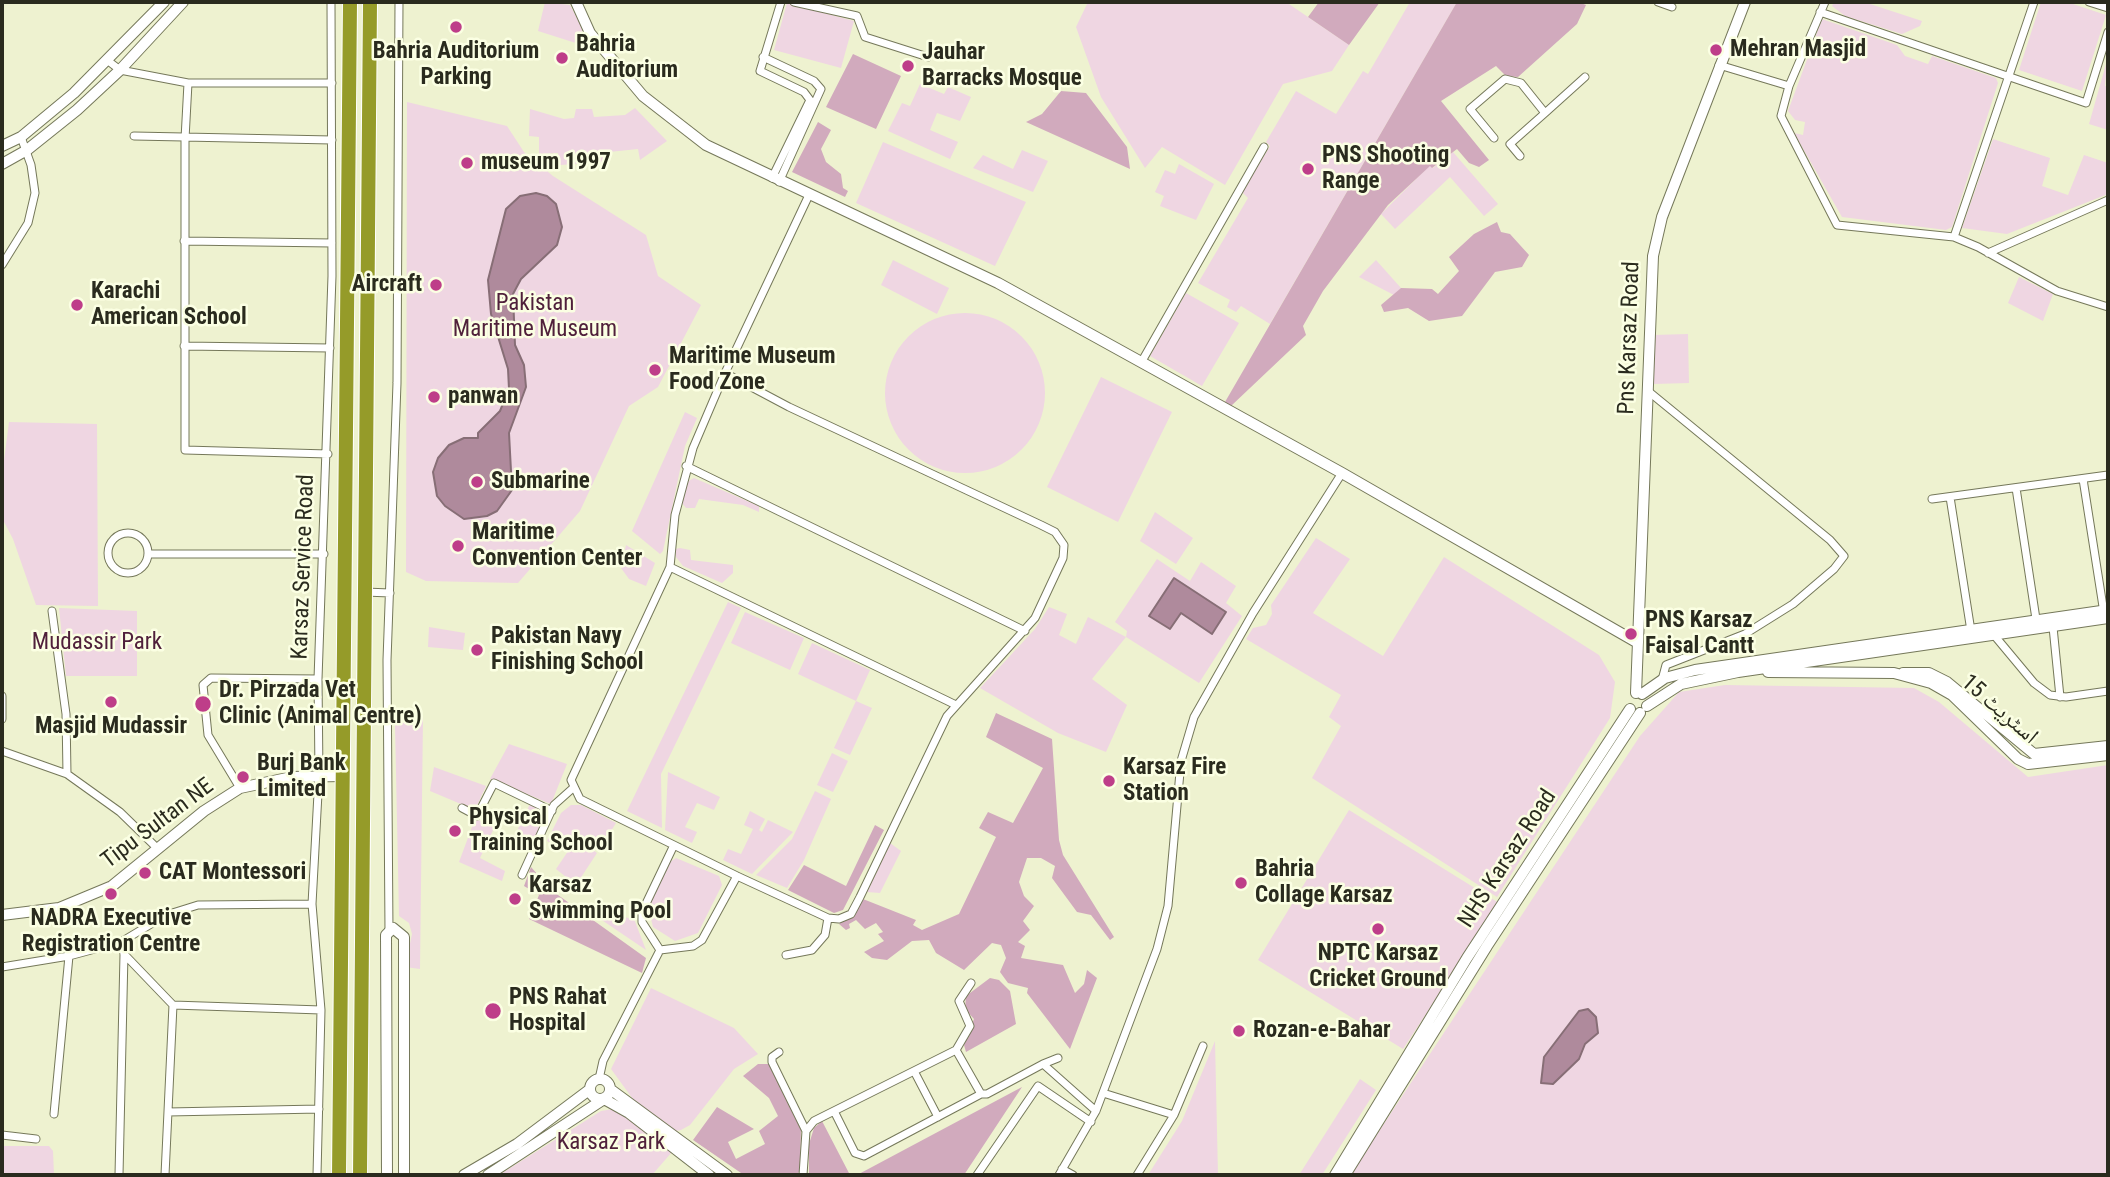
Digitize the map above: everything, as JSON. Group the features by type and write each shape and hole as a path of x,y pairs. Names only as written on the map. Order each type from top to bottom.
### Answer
{"highway":[{"path":"339,1175 350,2"},
{"path":"360,1175 370,2"}],"street":[{"path":"2,146 21,137 74,93 164,2"},
{"path":"2,163 27,150 77,110 120,70 183,2"},
{"name":"Karsaz Service Road","path":"317,1175 321,1010 312,904 319,775 318,679 328,454 332,243 331,2"},
{"path":"387,1175 386,935 389,930 390,593 397,383 399,2"},
{"path":"576,2 590,33 643,96 699,141 776,180 998,283 1342,473 1638,643"},
{"path":"776,180 810,97 760,71 762,57 781,2"},
{"path":"794,2 857,16 865,37 928,57"},
{"path":"1657,2 1672,7"},
{"name":"Pns Karsaz Road","path":"1639,693 1638,643 1650,309 1658,230 1718,64 1745,2"},
{"path":"1825,2 1789,86 1780,116 1837,225 1954,237 2057,291 2108,307"},
{"path":"1954,237 2034,2"},
{"path":"2089,2 2108,8"},
{"path":"1820,12 2086,103 2108,32"},
{"path":"762,57 814,81 821,89 776,180"},
{"path":"107,60 120,70 188,83 331,83"},
{"path":"1718,64 1789,86"},
{"path":"1520,156 1510,144 1585,77"},
{"path":"1493,138 1470,110 1505,79 1521,83 1545,113"},
{"path":"188,83 184,241 185,450 328,454"},
{"path":"134,136 332,140"},
{"path":"3,262 28,223 35,193 27,150 21,137"},
{"path":"1142,361 1264,147"},
{"path":"725,373 789,407 1055,532 1064,545 1063,558 1026,631 947,716 851,914 839,919 828,918 737,876 580,799 571,780 670,567 675,515 686,466 725,373 809,195"},
{"path":"1988,253 2108,200"},
{"path":"184,241 332,243"},
{"path":"184,345 330,348"},
{"path":"1648,391 1830,540 1844,556 1793,604 1745,634 1666,665 1662,680"},
{"path":"686,466 1026,631"},
{"path":"1073,1175 1060,1172 1096,1111 1157,949 1168,906 1181,761 1194,717 1253,613 1342,473"},
{"path":"1932,499 2108,475"},
{"path":"2083,479 2106,614"},
{"path":"2016,488 2060,697"},
{"path":"1950,497 1971,633"},
{"path":"127,534 140,538 148,554 142,567 130,573 116,570 108,556 110,543 127,534"},
{"path":"148,554 324,554"},
{"path":"670,567 956,705"},
{"path":"365,592 390,593"},
{"path":"52,611 66,714 67,774"},
{"name":"NHS Karsaz Road","path":"1639,693 1662,680 1695,670 1821,655 2106,614"},
{"name":"NHS Karsaz Road","path":"1971,633 1994,635 2044,623"},
{"path":"1994,635 2034,683 2050,695 2060,697 2108,691"},
{"name":"NHS Karsaz Road","path":"1335,1175 1467,958 1639,709 1681,684 1821,655"},
{"name":"اسٹریٹ 15","path":"1738,672 1894,673 1931,683 1952,695 2018,759 2028,764 2108,755"},
{"path":"1894,673 1929,674 1939,677 2034,754 2108,746"},
{"path":"240,788 208,736 203,685 211,678 318,679"},
{"path":"1639,693 1628,700 1639,709"},
{"path":"1639,693 1639,709"},
{"path":"2,696 2,719"},
{"name":"NHS Karsaz Road","path":"1345,1175 1639,709"},
{"path":"2,751 67,774 120,812 158,849"},
{"name":"Tipu Sultan NE","path":"2,915 59,908 111,886 204,811 240,788 292,776 341,776"},
{"path":"462,808 477,816 494,783 552,811"},
{"path":"522,875 552,811 573,788"},
{"path":"660,950 642,922 642,912 674,845"},
{"path":"660,950 693,946 702,940 737,876"},
{"path":"2,967 69,956 121,942 166,915 198,905 312,904"},
{"path":"786,955 812,950 825,935 828,918"},
{"path":"389,930 397,929 404,937 404,1175"},
{"path":"118,1175 124,954 121,942"},
{"path":"599,1079 603,1061 660,950"},
{"path":"124,954 173,1004 321,1010"},
{"path":"54,1114 69,956"},
{"path":"806,1131 814,1121 956,1050 970,1026 959,1001 960,995 971,983"},
{"path":"166,1175 173,1004"},
{"path":"1137,1175 1174,1115 1203,1046"},
{"path":"956,1050 981,1094"},
{"path":"779,1052 772,1057 772,1062 806,1131 803,1175"},
{"path":"834,1111 859,1156 1058,1058"},
{"path":"1043,1064 1096,1111"},
{"path":"914,1072 938,1117"},
{"path":"469,1174 557,1116 589,1090 592,1082 599,1079 607,1082 607,1094 709,1175"},
{"path":"976,1175 1038,1086 1091,1122"},
{"path":"589,1090 592,1097 607,1094 727,1175"},
{"path":"1103,1093 1174,1115"},
{"path":"488,1175 565,1126 607,1094"},
{"path":"167,1112 318,1110"},
{"path":"557,1116 565,1126"},
{"path":"2,1135 36,1139"}],"green space":[{"path":"545,2 570,5 584,31 582,45 538,31"},
{"path":"1088,2 1286,2 1349,45 1332,71 1283,84 1225,185 1162,147 1145,168 1101,97 1076,27"},
{"name":"PNS Shooting Range","path":"1410,2 1457,2 1270,324 1241,306 1236,312 1227,307 1230,300 1198,283 1248,198 1242,192 1270,146 1266,142 1296,91 1336,114 1363,71 1368,74"},
{"path":"1834,2 1864,2 1922,21 1920,26 1902,34 1845,16 1832,6"},
{"path":"2041,2 2067,2 2106,15 2082,91 2019,70"},
{"path":"787,3 854,21 841,68 774,50"},
{"path":"1822,19 1897,45 1905,56 1928,64 1932,56 1996,78 1998,83 1952,227 1946,230 1842,217 1794,133 1803,135 1805,122 1795,120 1788,111"},
{"path":"2108,57 2105,86 2108,87 2108,130 2089,124"},
{"path":"920,84 944,94 948,87 971,97 960,121 937,113 930,130 958,142 950,159 888,131 902,103 910,106"},
{"name":"Pakistan Maritime Museum","path":"407,102 507,126 524,152 553,176 646,235 658,276 701,305 658,387 629,406 580,511 518,583 426,581 406,572"},
{"path":"635,108 667,141 640,160 638,149 609,152 609,162 560,165 558,153 539,154 539,137 529,136 530,109 564,119 574,118 576,109 592,109 594,117 625,115"},
{"path":"1993,139 2050,158 2042,186 2068,195 2084,155 2108,163 2108,194 2007,234 1962,228"},
{"path":"883,142 1026,202 995,266 856,203"},
{"path":"1022,150 1048,161 1033,192 973,168 983,155 1013,169"},
{"path":"1453,152 1498,204 1484,216 1450,177 1395,229 1381,214 1430,165 1433,168"},
{"path":"1179,164 1214,184 1196,220 1160,206 1164,196 1155,192 1165,170 1175,174"},
{"path":"893,260 949,288 937,314 881,285"},
{"path":"1376,260 1401,288 1394,295 1359,277"},
{"path":"2019,277 2053,294 2043,321 2008,303"},
{"path":"1186,293 1239,323 1202,386 1150,356"},
{"path":"965,313 996,319 1022,336 1039,362 1045,393 1039,424 1022,450 996,467 965,473 934,467 908,450 891,424 885,393 891,362 908,336 934,319"},
{"path":"1688,334 1689,383 1654,384 1653,335"},
{"path":"1101,377 1172,412 1118,522 1047,487"},
{"path":"685,412 697,418 685,446 663,551 660,554 632,531"},
{"path":"9,422 97,424 98,606 36,605 13,539 2,518 2,476"},
{"path":"694,478 759,506 759,512 743,505 699,499 695,508 686,508 682,503 687,482"},
{"path":"1155,512 1193,538 1176,564 1140,541"},
{"path":"1316,538 1350,559 1313,613 1383,656 1444,557 1599,655 1615,682 1610,718 1497,897 1312,778 1341,726 1329,717 1341,695 1246,639 1253,628 1266,625 1272,614 1271,605"},
{"path":"626,545 655,563 646,586 629,579 621,568"},
{"path":"675,549 690,550 691,560 733,565 733,573 722,583 683,566 676,557"},
{"path":"1157,559 1190,581 1201,562 1236,586 1226,603 1242,616 1199,683 1126,637 1127,631 1115,622"},
{"path":"728,602 741,608 661,774 662,828 627,811"},
{"path":"1049,607 1067,614 1059,635 1076,644 1088,617 1126,637 1092,679 1127,705 1106,752 1058,733 980,688 1035,629"},
{"name":"Mudassir Park","path":"59,608 137,611 137,676 66,676"},
{"path":"745,612 804,638 790,670 731,643"},
{"path":"429,627 465,633 463,650 428,647"},
{"path":"812,643 870,670 856,701 798,674"},
{"path":"1725,685 1914,688 1939,702 2028,777 2108,765 2108,1175 1350,1175 1640,736 1679,692"},
{"path":"856,701 872,708 850,755 834,748"},
{"path":"423,717 420,969 405,967 412,934 409,923 399,916 395,725"},
{"path":"509,744 567,764 551,804 490,779"},
{"path":"832,753 848,761 833,792 817,785"},
{"path":"434,767 486,786 475,810 430,791"},
{"path":"668,772 720,797 714,810 697,803 685,827 697,832 692,843 665,830"},
{"path":"815,791 831,799 804,860 787,888 756,875 792,839"},
{"path":"530,804 549,813 533,846 514,837"},
{"path":"571,805 581,805 616,823 599,851 575,833 562,848 547,841 561,813"},
{"name":"NPTC Karsaz Cricket Ground","path":"1349,810 1499,903 1403,1049 1258,960"},
{"path":"750,811 765,819 759,830 762,832 768,820 793,832 752,874 723,860 728,849 741,854 753,829 744,825"},
{"path":"475,819 495,826 480,858 505,871 502,881 459,862"},
{"path":"577,838 597,853 576,885 556,869"},
{"path":"890,843 901,851 880,893 867,892"},
{"path":"676,858 719,876 722,885 698,933 675,941 653,927 648,907 670,862"},
{"path":"587,910 634,919 646,950"},
{"path":"651,988 734,1028 758,1054 734,1069 690,1125 670,1132 638,1106 611,1069"},
{"path":"1215,1041 1218,1175 1148,1175 1182,1121"},
{"path":"1360,1079 1376,1090 1322,1175 1299,1175"},
{"name":"Karsaz Park","path":"613,1109 623,1112 672,1152 652,1175 499,1175 601,1111"},
{"path":"2,1146 49,1146 53,1151 54,1175 2,1175"}],"shaded area":[{"path":"1319,2 1380,2 1349,45 1308,17"},
{"path":"1457,2 1578,2 1586,5 1577,24 1518,77 1506,76 1496,66 1441,101 1489,160 1479,167 1469,163 1457,149 1432,168 1430,166 1388,205 1323,291 1303,326 1306,335 1231,406 1225,402"},
{"path":"853,54 901,76 876,129 826,107"},
{"path":"1061,91 1086,93 1127,147 1130,169 1026,122 1042,114"},
{"path":"818,122 831,130 821,149 826,162 841,174 843,188 848,191 845,197 792,172"},
{"path":"536,193 547,196 556,204 562,227 557,245 521,279 513,294 515,345 524,365 526,387 509,433 512,490 497,511 487,516 464,519 445,506 437,496 433,472 438,458 449,445 464,438 478,438 478,433 500,411 509,389 508,369 491,314 488,280 506,209 520,196"},
{"path":"1497,222 1501,232 1510,234 1529,255 1522,267 1495,272 1462,316 1429,321 1408,308 1384,312 1381,305 1401,288 1432,289 1438,294 1459,271 1449,257 1474,234"},
{"path":"1174,578 1226,612 1212,634 1181,613 1170,629 1149,616"},
{"path":"996,713 1052,739 1059,840 1063,855 1114,937 1110,940 1091,915 1077,912 1052,878 1055,866 1041,858 1027,858 1019,882 1024,896 1034,906 1023,921 1030,930 1018,942 1025,946 1021,958 1063,965 1075,993 1084,984 1087,970 1097,978 1070,1049 1027,993 1028,988 1008,983 1000,972 1006,958 1001,945 992,943 964,970 936,953 929,940 912,941 887,960 872,958 864,952 884,941 878,934 883,932 876,923 865,929 856,920 849,924 850,928 846,930 839,924 854,915 863,899 916,920 913,925 922,930 959,914 996,837 979,828 988,812 1013,823 1043,768 986,737"},
{"path":"875,825 884,830 843,910 834,913 788,890 804,865 846,886"},
{"path":"531,867 551,890 646,958 642,973 529,919 539,895 524,886"},
{"path":"990,978 999,980 1010,991 1016,1024 966,1052 964,1045 974,1019 965,1009 966,996"},
{"path":"1588,1009 1596,1017 1598,1033 1585,1044 1579,1059 1553,1084 1541,1083 1544,1057 1579,1011"},
{"path":"758,1064 770,1064 801,1128 800,1170 797,1175 744,1175 693,1140 717,1107 754,1129 728,1142 736,1159 765,1144 759,1131 778,1116 769,1098 743,1076"},
{"path":"1022,1087 964,1175 857,1175"},
{"path":"822,1121 850,1175 809,1175 809,1144 814,1128"}],"place":[{"name":"Bahria Auditorium Parking","path":"456,27"},
{"name":"Mehran Masjid","path":"1716,50"},
{"name":"Bahria Auditorium","path":"562,58"},
{"name":"Jauhar Barracks Mosque","path":"908,66"},
{"name":"museum 1997","path":"467,163"},
{"name":"PNS Shooting Range","path":"1308,169"},
{"name":"Aircraft","path":"436,285"},
{"name":"Karachi American School","path":"77,305"},
{"name":"Maritime Museum Food Zone","path":"655,370"},
{"name":"panwan","path":"434,397"},
{"name":"Submarine","path":"477,482"},
{"name":"Maritime Convention Center","path":"458,546"},
{"name":"PNS Karsaz Faisal Cantt","path":"1631,634"},
{"name":"Pakistan Navy Finishing School","path":"477,650"},
{"name":"Masjid Mudassir","path":"111,702"},
{"name":"Dr. Pirzada Vet Clinic (Animal Centre)","path":"203,704"},
{"name":"Burj Bank Limited","path":"243,777"},
{"name":"Karsaz Fire Station","path":"1109,781"},
{"name":"Physical Training School","path":"455,831"},
{"name":"CAT Montessori","path":"145,873"},
{"name":"Bahria Collage Karsaz","path":"1241,883"},
{"name":"NADRA Executive Registration Centre","path":"111,894"},
{"name":"Karsaz Swimming Pool","path":"515,899"},
{"name":"NPTC Karsaz Cricket Ground","path":"1378,929"},
{"name":"PNS Rahat Hospital","path":"493,1011"},
{"name":"Rozan-e-Bahar","path":"1239,1031"}]}
